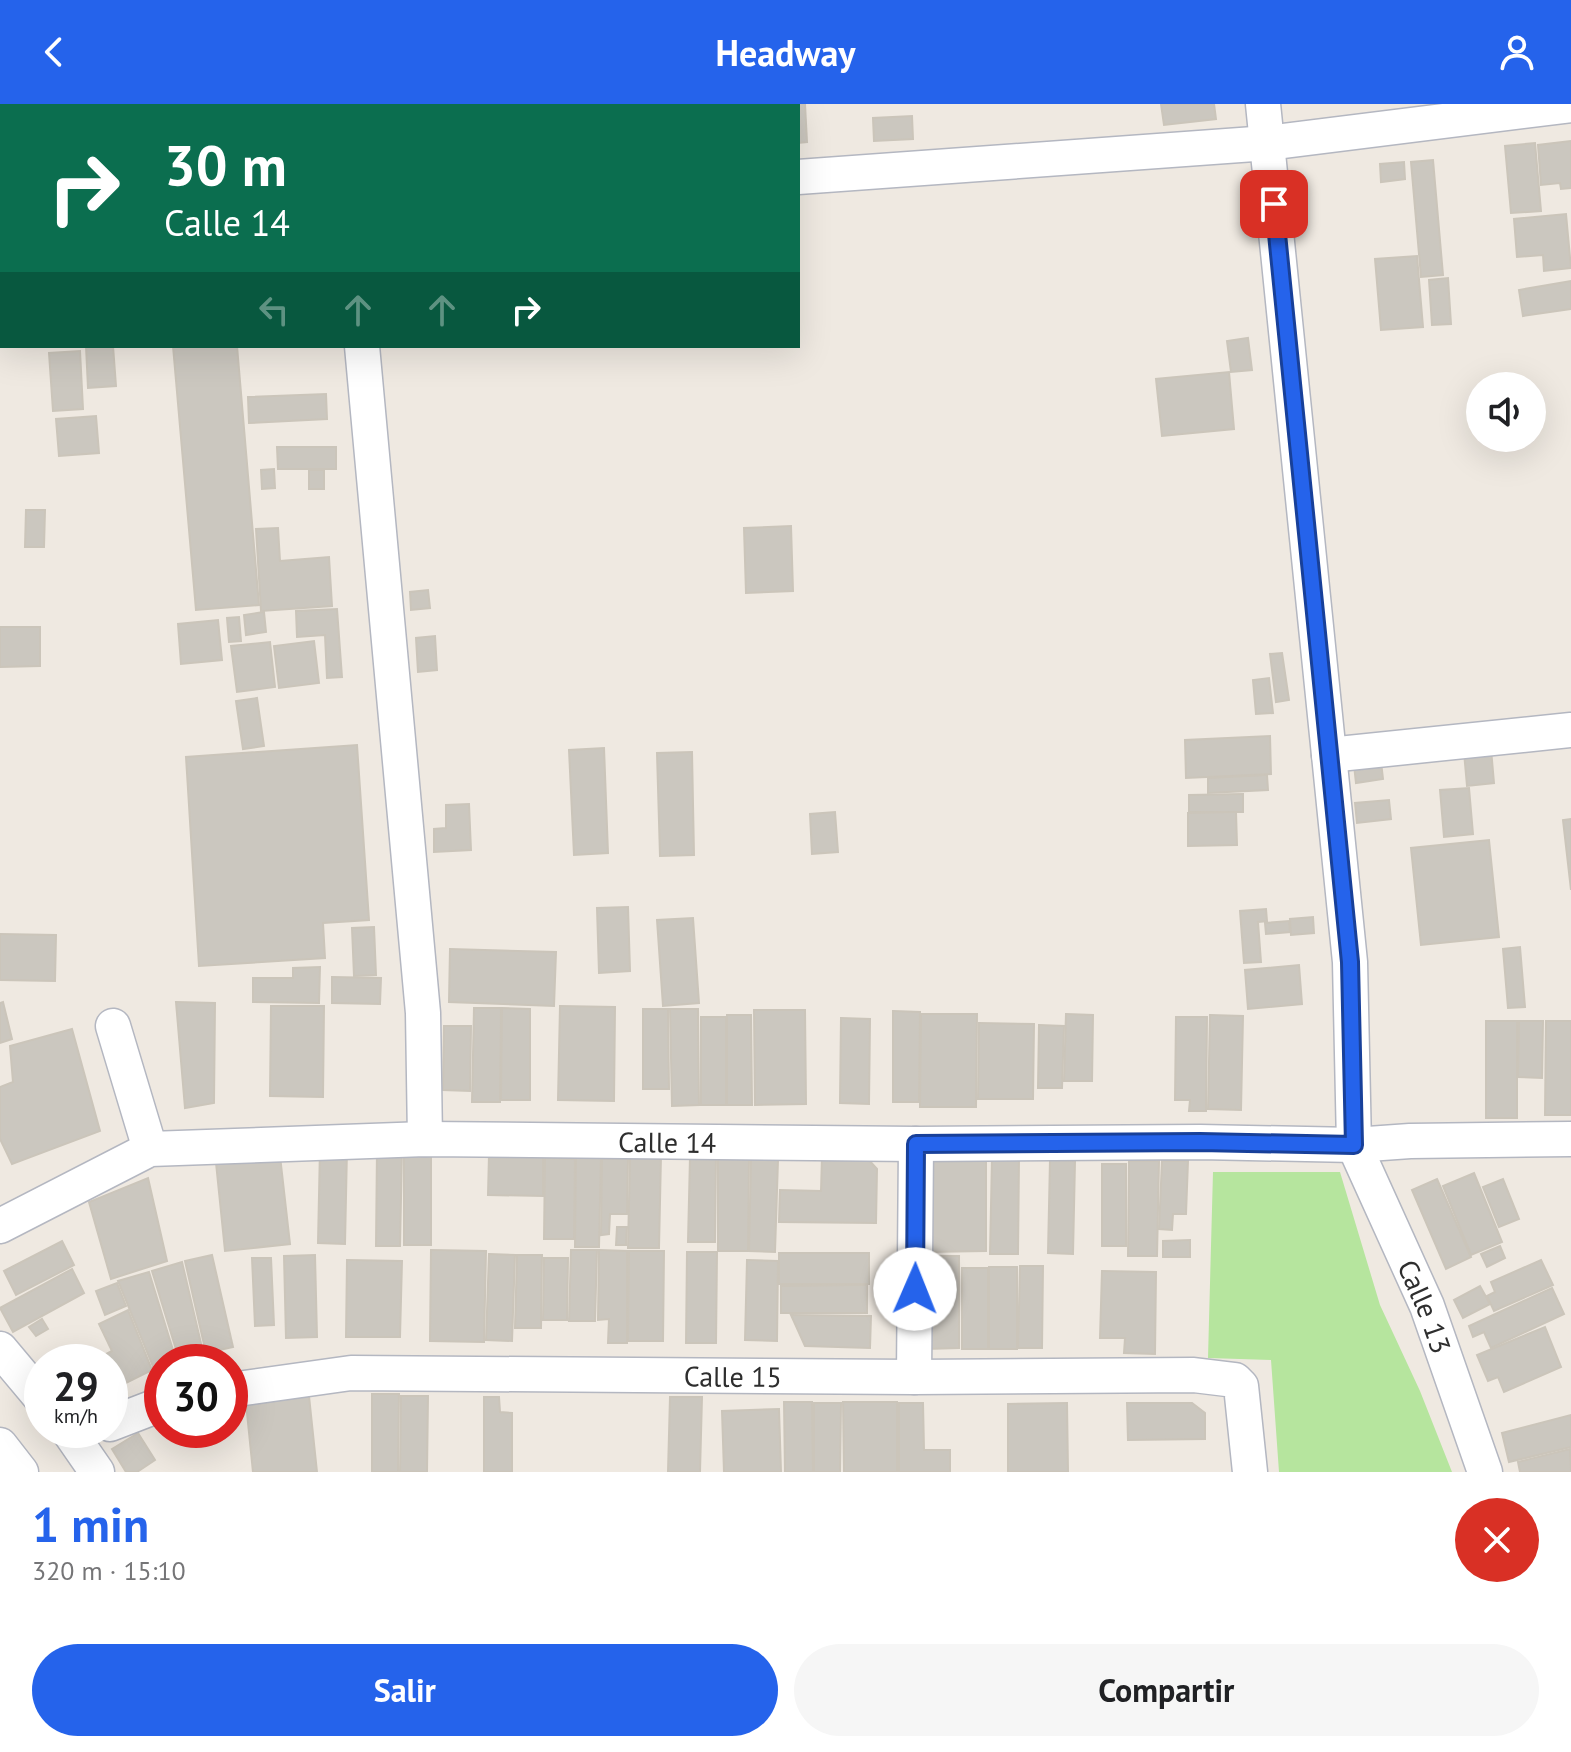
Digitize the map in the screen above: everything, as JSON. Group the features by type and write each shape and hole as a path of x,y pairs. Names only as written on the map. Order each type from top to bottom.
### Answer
{"street":[{"path":"1263,104 1350,962 1354,1145"},
{"path":"800,177 1268,143 1571,105"},
{"path":"362,348 423,1013 425,1139"},
{"path":"1329,755 1571,730"},
{"path":"113,1026 150,1149"},
{"name":"Calle 14","path":"0,1226 150,1149 425,1139 1354,1145 1410,1141 1571,1139"},
{"path":"914,1377 916,1144"},
{"name":"Calle 13","path":"1354,1145 1427,1306 1485,1472"},
{"path":"0,1349 24,1378"},
{"name":"Calle 15","path":"248,1387 351,1373 914,1377 1194,1375 1235,1380 1241,1386 1250,1472"},
{"path":"0,1445 21,1472"},
{"path":"88,1448 97,1472"}],"green space":[{"path":"1213,1172 1340,1172 1380,1305 1420,1391 1452,1472 1279,1472 1271,1360 1208,1358"}],"building":[{"path":"800,104 805,104 807,142 800,143"},
{"path":"1161,104 1214,104 1216,119 1164,125"},
{"path":"912,116 913,139 874,141 873,118"},
{"path":"1571,141 1571,188 1561,189 1560,183 1541,185 1538,145"},
{"path":"1535,143 1541,211 1511,213 1505,146"},
{"path":"1433,160 1443,275 1421,277 1411,162"},
{"path":"1404,162 1405,179 1381,182 1380,164"},
{"path":"1566,214 1571,268 1544,271 1543,255 1517,257 1514,219"},
{"path":"1417,256 1423,327 1381,330 1375,259"},
{"path":"1448,278 1451,324 1432,325 1429,280"},
{"path":"1571,281 1571,309 1523,316 1519,290"},
{"path":"1248,338 1252,370 1231,372 1227,341"},
{"path":"86,348 113,348 116,386 88,388"},
{"path":"173,348 237,348 259,605 196,610"},
{"path":"80,351 83,409 53,411 49,353"},
{"path":"1229,372 1234,429 1162,436 1156,379"},
{"path":"326,394 327,419 249,423 248,397"},
{"path":"96,416 99,453 59,456 56,419"},
{"path":"277,447 336,447 336,469 278,469"},
{"path":"274,469 275,488 262,489 261,470"},
{"path":"309,470 324,470 324,489 309,489"},
{"path":"26,510 45,510 44,547 25,547"},
{"path":"791,526 793,591 746,593 744,528"},
{"path":"278,528 280,561 329,557 332,606 261,611 256,529"},
{"path":"428,590 430,608 411,610 410,592"},
{"path":"337,609 342,677 327,678 325,635 297,637 296,611"},
{"path":"264,612 266,632 246,635 244,615"},
{"path":"239,617 241,641 229,642 227,618"},
{"path":"218,620 222,660 181,664 178,624"},
{"path":"0,627 40,627 40,666 0,667"},
{"path":"435,636 437,670 418,672 416,638"},
{"path":"314,641 319,683 279,688 274,646"},
{"path":"270,642 275,687 237,692 231,646"},
{"path":"1282,653 1289,700 1276,702 1270,654"},
{"path":"1269,678 1273,713 1256,714 1253,680"},
{"path":"257,698 264,746 243,749 236,701"},
{"path":"1270,736 1271,774 1186,778 1185,740"},
{"path":"357,745 369,920 323,923 325,958 199,966 186,757"},
{"path":"604,748 608,853 574,855 569,750"},
{"path":"1491,749 1494,783 1467,786 1464,752"},
{"path":"692,752 694,855 660,856 657,753"},
{"path":"1381,762 1383,779 1356,783 1354,765"},
{"path":"1267,775 1268,790 1208,793 1208,778"},
{"path":"1469,788 1473,834 1444,837 1440,790"},
{"path":"1243,794 1243,812 1189,812 1189,795"},
{"path":"1389,800 1391,819 1357,823 1355,803"},
{"path":"469,804 471,850 434,852 434,829 446,828 446,805"},
{"path":"835,812 838,852 812,854 810,814"},
{"path":"1236,812 1237,845 1188,846 1188,813"},
{"path":"1571,819 1571,890 1563,820"},
{"path":"1489,840 1499,937 1421,945 1411,848"},
{"path":"628,907 630,971 599,973 597,908"},
{"path":"1266,909 1267,921 1258,922 1261,962 1244,963 1240,911"},
{"path":"1313,917 1314,933 1291,935 1290,919"},
{"path":"693,918 699,1003 663,1006 657,920"},
{"path":"1289,921 1290,932 1266,934 1265,923"},
{"path":"374,927 376,975 354,976 352,928"},
{"path":"0,934 56,935 55,981 0,980"},
{"path":"1520,947 1525,1007 1508,1008 1503,949"},
{"path":"450,949 556,952 554,1006 449,1002"},
{"path":"1299,965 1302,1004 1248,1009 1245,970"},
{"path":"320,967 319,1003 253,1002 253,978 293,978 293,968"},
{"path":"332,977 381,978 380,1004 332,1003"},
{"path":"3,1002 12,1039 0,1043 0,1003"},
{"path":"176,1002 215,1003 214,1103 185,1108"},
{"path":"271,1006 324,1006 323,1097 270,1096"},
{"path":"560,1006 615,1007 614,1101 558,1100"},
{"path":"474,1008 501,1008 500,1102 472,1102"},
{"path":"502,1008 530,1009 530,1100 501,1100"},
{"path":"643,1009 668,1009 669,1089 643,1089"},
{"path":"670,1009 698,1009 699,1105 672,1106"},
{"path":"754,1010 805,1010 806,1104 755,1105"},
{"path":"893,1011 920,1012 919,1102 893,1102"},
{"path":"921,1014 977,1014 976,1107 920,1107"},
{"path":"1066,1014 1093,1015 1092,1081 1064,1081"},
{"path":"727,1015 751,1015 752,1105 727,1105"},
{"path":"1210,1015 1243,1016 1241,1110 1208,1109"},
{"path":"701,1017 726,1017 726,1105 701,1105"},
{"path":"1176,1017 1207,1017 1206,1111 1189,1111 1190,1100 1175,1100"},
{"path":"841,1018 870,1019 869,1104 840,1103"},
{"path":"1486,1021 1517,1021 1517,1118 1486,1118"},
{"path":"1519,1021 1543,1021 1542,1078 1518,1077"},
{"path":"1546,1021 1571,1021 1571,1115 1545,1115"},
{"path":"979,1023 1034,1024 1033,1099 978,1099"},
{"path":"1039,1025 1064,1026 1062,1088 1038,1088"},
{"path":"444,1026 471,1026 470,1091 443,1090"},
{"path":"72,1029 100,1131 12,1164 0,1139 0,1087 13,1082 10,1046"},
{"path":"279,1147 290,1244 225,1251 215,1153"},
{"path":"320,1148 347,1149 345,1244 318,1243"},
{"path":"377,1150 402,1150 400,1246 376,1246"},
{"path":"404,1151 431,1151 431,1245 404,1245"},
{"path":"543,1154 543,1196 488,1195 489,1155"},
{"path":"576,1155 601,1155 599,1247 575,1247"},
{"path":"630,1155 661,1155 659,1248 628,1248"},
{"path":"926,1156 986,1156 986,1251 926,1252"},
{"path":"690,1157 716,1158 715,1242 688,1242"},
{"path":"822,1157 867,1158 877,1169 876,1223 779,1222 780,1190 821,1191"},
{"path":"545,1158 575,1159 574,1239 544,1239"},
{"path":"718,1158 749,1158 748,1251 718,1251"},
{"path":"992,1158 1019,1158 1018,1254 990,1254"},
{"path":"602,1159 628,1159 627,1214 610,1214 609,1234 601,1235"},
{"path":"751,1159 778,1160 775,1252 749,1251"},
{"path":"1050,1160 1075,1161 1073,1254 1048,1253"},
{"path":"1129,1161 1159,1161 1157,1256 1128,1256"},
{"path":"1162,1161 1188,1161 1186,1214 1173,1214 1172,1230 1159,1229"},
{"path":"1102,1164 1126,1164 1126,1246 1102,1246"},
{"path":"1474,1173 1502,1242 1471,1255 1443,1186"},
{"path":"148,1178 167,1261 111,1279 89,1202"},
{"path":"1437,1179 1471,1257 1446,1269 1412,1190"},
{"path":"1503,1179 1519,1219 1499,1227 1483,1187"},
{"path":"617,1227 627,1227 626,1245 616,1245"},
{"path":"1190,1240 1190,1257 1163,1257 1163,1241"},
{"path":"62,1241 74,1265 16,1295 4,1271"},
{"path":"1500,1246 1505,1258 1487,1267 1481,1254"},
{"path":"431,1250 486,1251 484,1342 430,1341"},
{"path":"571,1250 597,1250 595,1321 569,1321"},
{"path":"599,1250 627,1251 627,1343 608,1343 609,1319 598,1320"},
{"path":"629,1251 664,1251 663,1341 628,1341"},
{"path":"687,1252 717,1252 716,1343 686,1343"},
{"path":"779,1253 869,1253 869,1284 779,1284"},
{"path":"489,1254 515,1255 512,1341 486,1340"},
{"path":"212,1255 232,1344 204,1344 185,1261"},
{"path":"315,1255 317,1337 286,1338 284,1256"},
{"path":"517,1255 542,1255 541,1328 515,1328"},
{"path":"925,1256 959,1256 959,1348 926,1349"},
{"path":"252,1258 271,1258 274,1325 255,1326"},
{"path":"544,1258 568,1258 567,1320 543,1320"},
{"path":"347,1260 402,1261 400,1337 346,1337"},
{"path":"747,1260 778,1261 777,1341 745,1340"},
{"path":"1541,1260 1553,1285 1494,1311 1487,1296 1495,1292 1491,1282"},
{"path":"182,1262 201,1344 174,1344 152,1271"},
{"path":"1020,1266 1043,1266 1042,1348 1018,1348"},
{"path":"989,1267 1017,1267 1017,1349 989,1349"},
{"path":"962,1268 988,1268 988,1349 962,1349"},
{"path":"72,1269 84,1293 13,1332 0,1308"},
{"path":"1102,1271 1156,1272 1155,1354 1124,1353 1125,1338 1100,1338"},
{"path":"149,1272 171,1344 144,1345 118,1281"},
{"path":"117,1283 126,1306 105,1315 96,1291"},
{"path":"867,1285 867,1313 781,1313 781,1286"},
{"path":"1480,1286 1490,1304 1463,1318 1454,1300"},
{"path":"1552,1288 1564,1314 1491,1348 1484,1332 1473,1337 1469,1326"},
{"path":"128,1310 144,1350 144,1374 128,1382 128,1344 109,1344 99,1324"},
{"path":"791,1315 871,1316 870,1348 805,1346"},
{"path":"42,1319 48,1329 36,1336 29,1327"},
{"path":"1545,1327 1561,1367 1504,1392 1498,1377 1488,1381 1477,1355"},
{"path":"372,1394 399,1394 398,1472 372,1472"},
{"path":"309,1396 317,1472 253,1472 248,1403"},
{"path":"401,1396 428,1396 427,1472 400,1472"},
{"path":"484,1397 499,1397 500,1412 512,1413 512,1472 484,1472"},
{"path":"670,1397 702,1397 700,1472 668,1472"},
{"path":"784,1402 812,1402 813,1472 785,1472"},
{"path":"843,1402 897,1402 897,1472 844,1472"},
{"path":"814,1403 841,1403 840,1472 814,1472"},
{"path":"899,1403 923,1403 924,1450 950,1450 950,1472 899,1472"},
{"path":"1067,1403 1068,1472 1008,1472 1008,1404"},
{"path":"1127,1403 1192,1403 1205,1413 1205,1439 1128,1440"},
{"path":"779,1409 781,1472 724,1472 722,1411"},
{"path":"1571,1415 1571,1447 1509,1462 1502,1433"},
{"path":"138,1433 144,1448 147,1448 155,1460 137,1472 126,1472 112,1449 128,1448 128,1439"},
{"path":"1570,1449 1571,1472 1520,1472 1518,1462"}],"route":[{"path":"915,1289 916,1144 1200,1142 1354,1145 1350,962 1274,204"}]}
